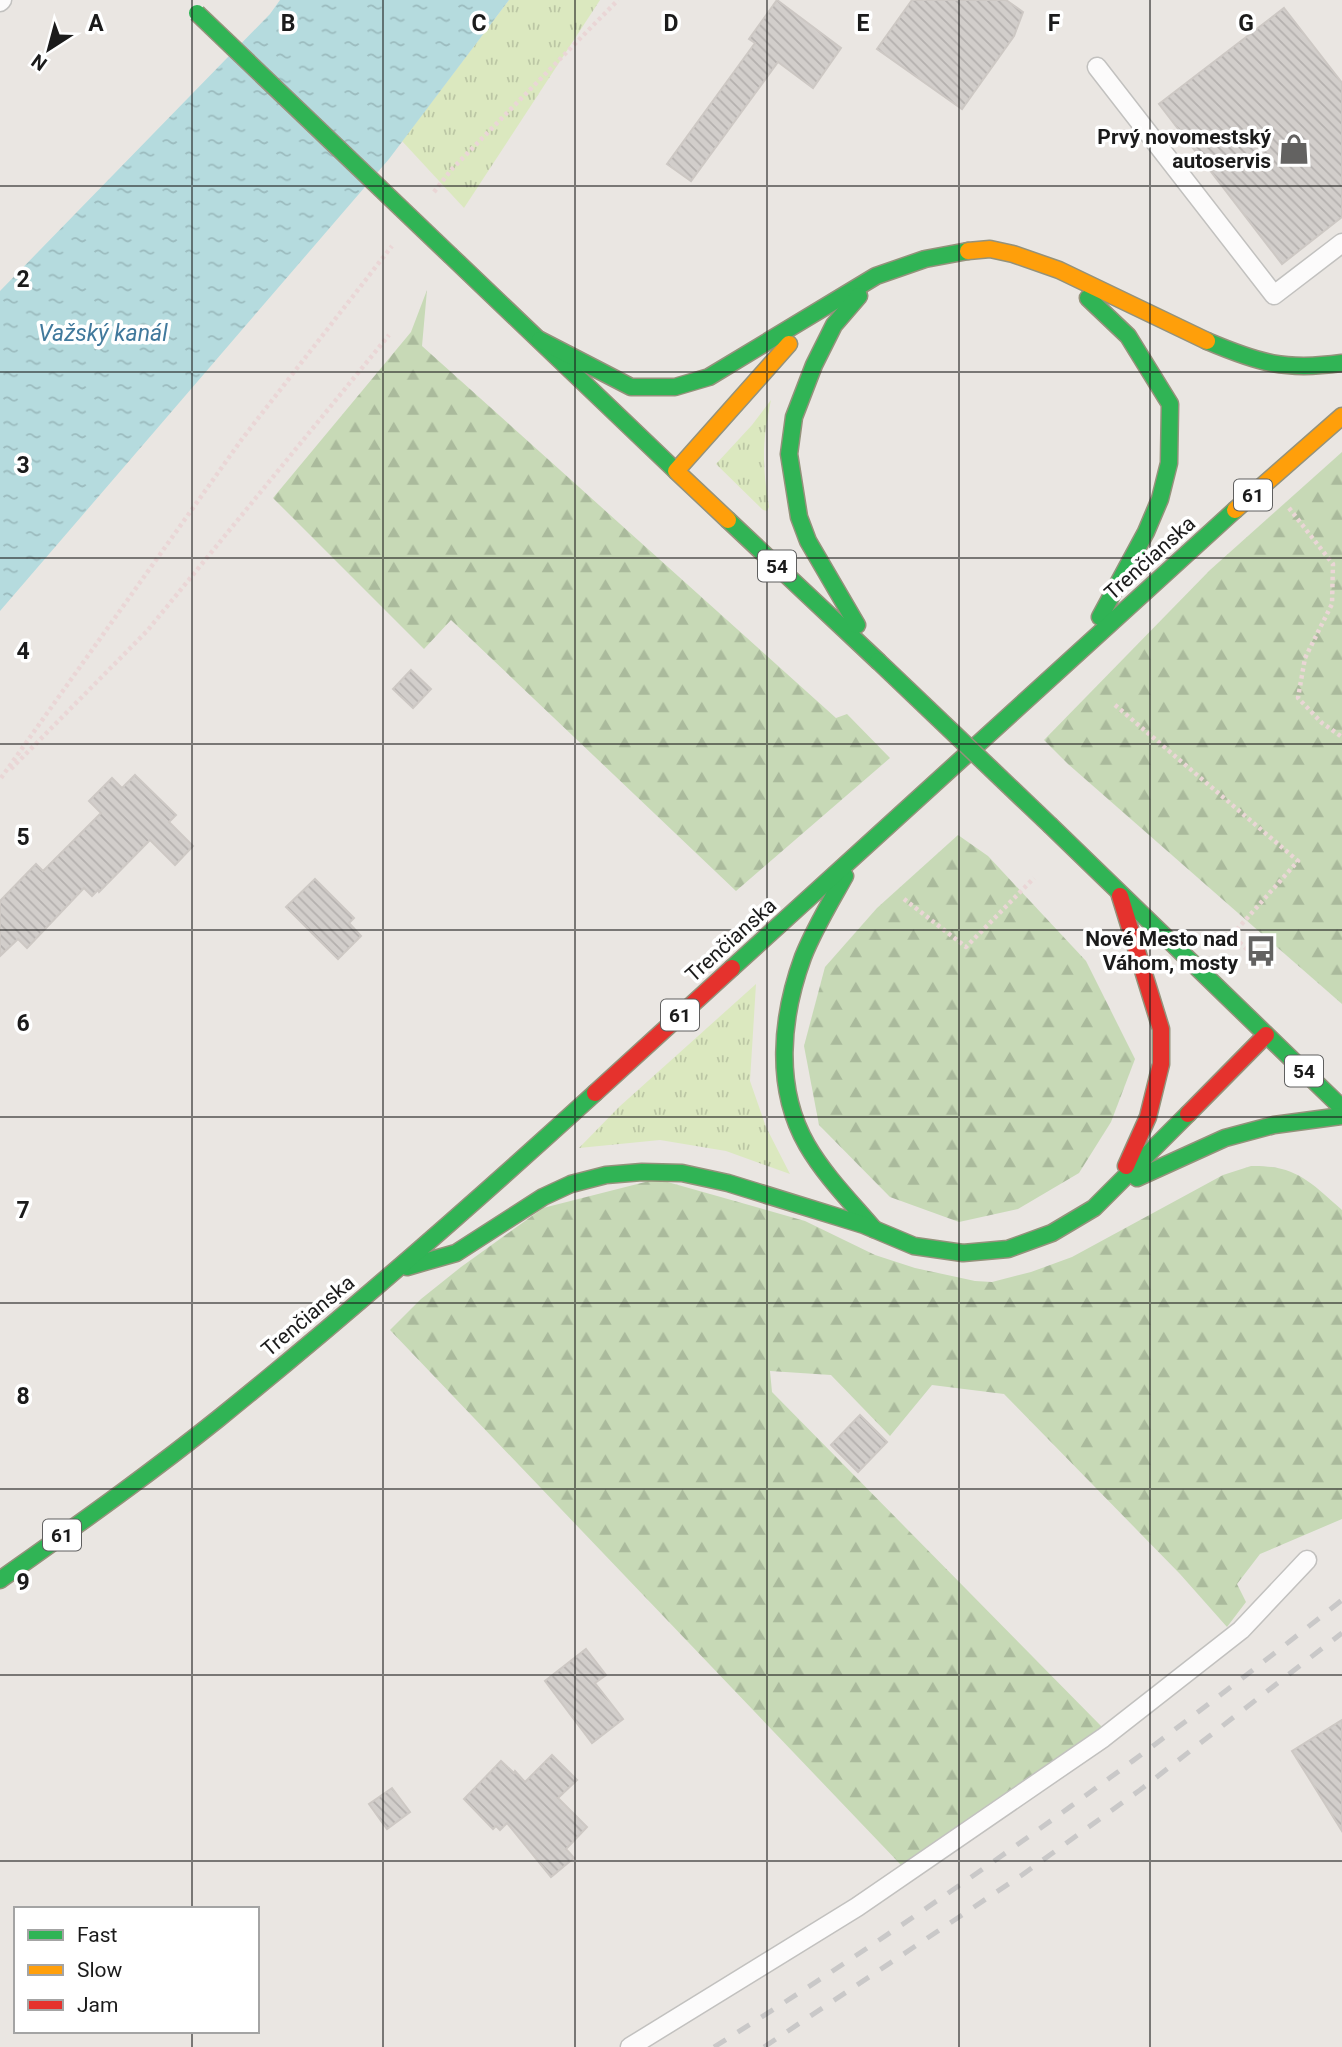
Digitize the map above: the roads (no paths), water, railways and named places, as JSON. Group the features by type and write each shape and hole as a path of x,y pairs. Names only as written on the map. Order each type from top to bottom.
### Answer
{"main road":[{"path":"184,0 676,471 816,313"},
{"path":"540,340 631,387 675,387 709,377 876,276 925,258 990,249 1059,270 1190,334 1249,359 1282,366 1342,363"},
{"path":"1059,270 1129,336 1170,404 1169,463 1160,499 1127,569 1082,648"},
{"path":"876,276 834,325 819,355 794,417 789,454 799,517 808,541 878,661"},
{"name":"Trenčianska","path":"0,1580 125,1491 216,1420 398,1269 573,1113 1082,648 1342,416"},
{"name":"54","path":"676,471 1051,826 1342,1108"},
{"path":"856,854 804,956 788,1009 783,1054 786,1089 799,1130 818,1162 874,1229"},
{"path":"1116,1187 1148,1117 1161,1064 1161,1029 1118,891"},
{"path":"398,1269 429,1262 462,1250 570,1184 607,1174 638,1172 698,1174 935,1251 961,1254 1023,1246 1070,1225 1094,1209 1266,1035"},
{"path":"1116,1187 1225,1138 1274,1125 1342,1116"}],"lane":[{"path":"1097,67 1273,295 1342,243"},
{"path":"630,2047 857,1907 1103,1738 1241,1630 1307,1560"}],"water":[{"name":"Važský kanál","path":"280,0 509,0 389,159 0,611 0,291 270,14"}],"railway":[{"path":"714,2047 956,1888 1190,1718 1342,1600"},
{"path":"764,2047 1022,1875 1140,1790 1342,1633"}],"place":[{"name":"Prvý novomestský autoservis","path":"1294,149"},
{"name":"Nové Mesto nad Váhom, mosty","path":"1261,951"}]}
